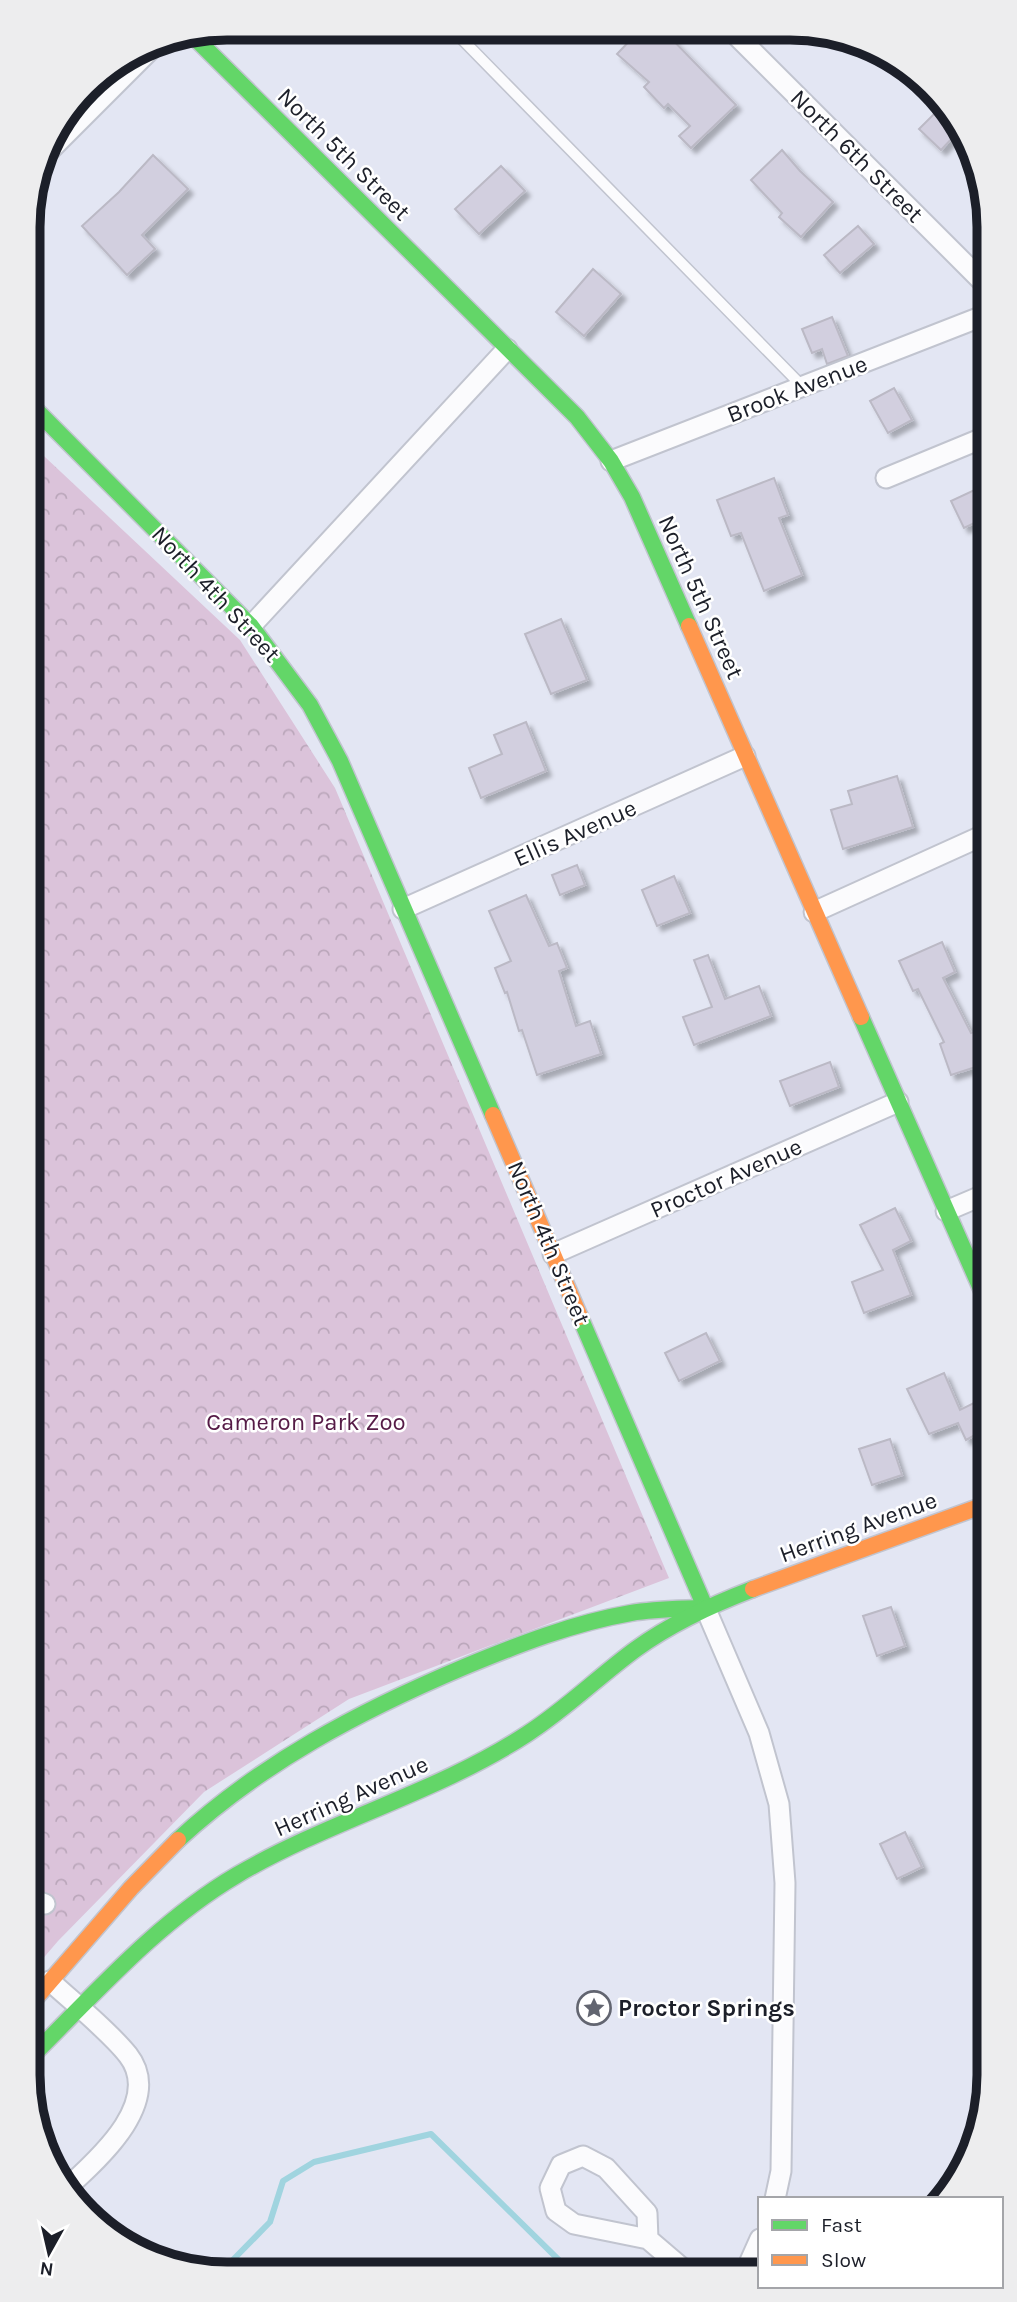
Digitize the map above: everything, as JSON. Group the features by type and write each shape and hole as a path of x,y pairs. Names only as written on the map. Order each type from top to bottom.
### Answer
{"main road":[{"name":"North 5th Street","path":"200,43 577,417 611,461 632,497 976,1279"},
{"name":"North 4th Street","path":"41,415 251,626 310,705 334,749 705,1607"},
{"name":"Herring Avenue","path":"40,2048 155,1933 236,1875 341,1822 451,1777 528,1734 637,1648 705,1607 976,1508"},
{"name":"Herring Avenue","path":"40,1993 165,1852 220,1803 328,1730 388,1699 515,1646 623,1614 705,1607"}],"street":[{"name":"North 6th Street","path":"741,40 977,276"},
{"path":"64,136 134,66"},
{"name":"Brook Avenue","path":"611,461 977,319"},
{"path":"251,626 507,349"},
{"path":"886,478 977,441"},
{"name":"Ellis Avenue","path":"404,909 745,756"},
{"path":"814,912 977,838"},
{"name":"Proctor Avenue","path":"553,1254 898,1102"},
{"path":"946,1211 976,1198"},
{"name":"North 4th Street","path":"705,1607 759,1733 779,1804 785,1882 781,2171 775,2197"},
{"path":"50,1981 129,2057 139,2082 135,2108 122,2130 101,2157 74,2181"},
{"path":"648,2239 647,2213 606,2168 583,2155 561,2165 550,2188 556,2211 574,2224 648,2239 675,2262"},
{"path":"749,2262 758,2243"}],"lane":[{"path":"463,41 803,387"}],"green space":[{"name":"Cameron Park Zoo","path":"41,453 240,640 335,788 669,1578 349,1699 204,1792 40,1962"}],"building":[{"path":"630,40 673,40 736,105 691,148 679,136 690,126 668,104 664,108 644,87 649,82 617,54"},
{"path":"936,112 953,137 941,150 919,129"},
{"path":"782,150 833,202 801,237 779,217 782,213 751,180"},
{"path":"153,155 188,189 142,235 155,249 127,275 82,226 119,192"},
{"path":"501,166 525,191 479,234 455,209"},
{"path":"858,226 874,244 840,273 824,255"},
{"path":"593,269 621,294 584,336 556,312"},
{"path":"832,317 848,356 827,364 822,349 812,353 802,329"},
{"path":"894,388 912,420 888,433 870,401"},
{"path":"774,478 788,515 779,518 802,575 764,591 741,533 731,536 717,500"},
{"path":"977,489 977,522 964,528 951,501"},
{"path":"561,619 587,680 551,694 525,634"},
{"path":"526,722 546,771 481,798 469,768 502,754 494,735"},
{"path":"897,776 913,827 843,849 831,810 852,804 848,791"},
{"path":"577,865 585,885 560,895 552,875"},
{"path":"674,876 690,913 657,926 642,890"},
{"path":"526,895 549,946 557,943 567,968 559,971 576,1026 590,1021 601,1054 537,1075 522,1030 519,1031 507,992 505,993 495,968 511,961 489,911"},
{"path":"942,942 955,972 943,978 971,1033 977,1031 977,1067 951,1075 940,1044 944,1042 918,989 913,991 899,961"},
{"path":"708,955 725,999 759,986 771,1016 694,1045 683,1017 712,1007 694,960"},
{"path":"830,1062 839,1087 790,1106 780,1081"},
{"path":"895,1208 911,1241 893,1250 911,1295 864,1313 852,1282 883,1270 860,1225"},
{"path":"706,1333 720,1361 679,1381 665,1353"},
{"path":"944,1373 960,1410 976,1402 976,1434 966,1440 958,1423 929,1434 907,1389"},
{"path":"890,1439 902,1475 872,1485 859,1449"},
{"path":"891,1607 905,1646 877,1656 863,1616"},
{"path":"905,1832 922,1867 897,1879 880,1844"}],"waterway":[{"path":"231,2262 270,2222 283,2181 314,2162 431,2134 561,2262"}],"traffic: fast":[{"path":"200,43 577,417 611,461 632,497 689,626"},
{"path":"41,415 251,626 310,705 340,761 493,1115"},
{"path":"861,1017 976,1278"},
{"path":"580,1317 705,1607"},
{"path":"40,2048 155,1935 209,1893 237,1875 309,1838 493,1755 541,1724 622,1659 664,1631 692,1615 753,1589"},
{"path":"178,1840 210,1812 278,1763 350,1721 425,1684 525,1643 609,1617 666,1609 700,1608"}],"traffic: slow":[{"path":"689,626 861,1017"},
{"path":"493,1115 580,1317"},
{"path":"753,1589 976,1508"},
{"path":"40,1993 131,1888 178,1840"}],"place":[{"name":"Proctor Springs","path":"594,2008"}]}
